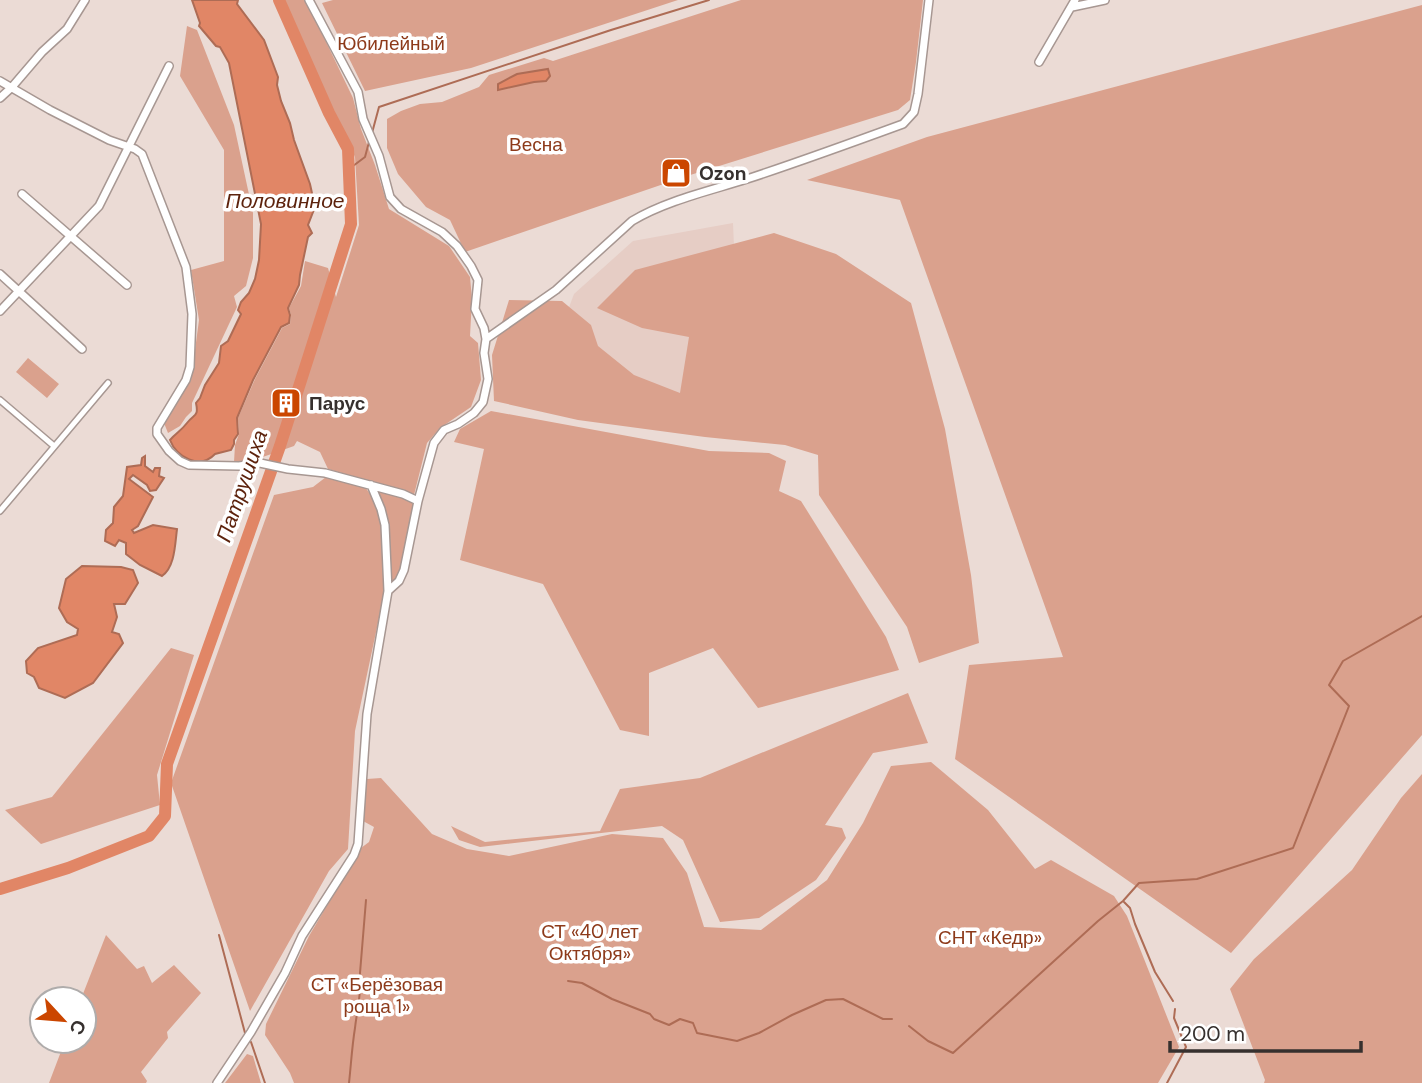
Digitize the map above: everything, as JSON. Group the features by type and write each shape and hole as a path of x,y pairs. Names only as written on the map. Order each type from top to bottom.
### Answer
{"street":[{"path":"0,99 42,52 67,29 85,0"},
{"path":"309,0 358,92 363,119 379,156 390,197 401,209 442,232 457,246 471,266 478,280 475,309 486,339 484,353 488,379 484,402 474,413 444,430 434,443 418,501 404,570 399,581 388,591"},
{"path":"486,339 556,290 642,215 903,124 914,111 920,84 929,0"},
{"path":"1039,62 1073,3 1105,0"},
{"path":"0,311 99,206 169,66"},
{"path":"0,80 50,110 142,154 186,267 192,314 190,367 186,380 157,428 169,451 180,461 189,464 239,466 260,463 325,473 403,494 418,501"},
{"path":"22,194 127,285"},
{"path":"0,274 82,349"},
{"path":"0,511 108,383"},
{"path":"0,400 54,446"},
{"path":"217,1083 251,1032 285,973 302,936 354,855 358,844 367,714 388,591 385,525 371,485"}],"shaded area":[{"path":"733,223 734,247 684,397 616,381 562,326 574,294 633,241"}],"green space":[{"path":"283,0 306,0 353,98 389,209 449,246 470,277 470,336 478,343 481,380 471,407 440,428 427,443 414,495 328,469 320,452 297,441 294,446 255,461 234,462 239,434 238,418 282,328 290,324 289,308 301,286 305,261 328,268 336,297 359,225 355,157"},
{"name":"Юбилейный","path":"333,0 678,0 471,68 365,91 322,3"},
{"name":"Весна","path":"741,0 923,0 910,100 898,110 687,176 465,252 450,220 426,207 398,174 387,148 387,119 401,111 420,104 442,102 479,87 489,75 544,58 553,61"},
{"path":"1422,5 1422,735 1231,953 955,759 969,665 1063,657 900,200 807,180 927,137"},
{"path":"187,26 197,30 234,125 253,213 253,258 246,286 234,296 237,307 192,403 192,411 180,426 168,433 164,423 191,380 199,320 191,270 224,261 224,150 180,76"},
{"path":"774,233 836,254 911,303 945,429 971,575 979,643 919,663 907,627 819,495 818,455 785,445 578,420 494,401 492,355 509,300 562,301 591,325 598,346 634,375 680,393 689,337 642,328 597,308 635,270"},
{"path":"28,358 59,384 47,398 16,372"},
{"path":"491,411 709,451 769,453 786,461 779,491 801,501 886,637 899,670 758,708 713,648 649,673 649,736 620,730 543,584 460,560 484,449 454,442 460,429"},
{"path":"326,477 365,487 375,501 381,521 386,585 355,731 348,849 329,871 250,1011 171,783 274,495 313,487"},
{"path":"375,491 408,499 415,507 401,572 392,583 387,523"},
{"path":"171,648 194,655 157,775 160,805 41,844 5,810 52,797"},
{"path":"908,693 928,743 873,753 825,825 842,828 846,838 816,880 759,918 720,922 683,840 662,826 480,847 459,840 451,826 485,842 600,831 620,789 700,778"},
{"path":"931,762 988,810 1035,869 1051,860 1114,896 1127,916 1179,1047 1158,1083 294,1083 265,1035 266,1024 309,936 361,848 369,842 374,827 363,821 367,779 381,778 432,834 467,849 509,856 612,834 663,838 687,873 704,927 761,930 827,880 863,823 891,766"},
{"path":"1422,774 1422,1083 1264,1083 1230,989 1254,959 1352,870 1401,798"},
{"path":"106,935 137,969 144,966 152,983 174,965 201,993 167,1032 168,1038 141,1072 146,1083 49,1083 60,1055 98,1055 98,985 86,985"},
{"path":"247,1054 253,1056 261,1083 225,1083"}],"water":[{"name":"Половинное","path":"192,0 238,0 237,4 264,40 278,77 281,101 310,184 315,207 308,225 312,233 308,237 299,285 288,308 289,323 281,327 253,380 237,418 238,434 231,450 202,461 183,456 177,452 170,440 196,413 196,403 219,363 221,346 228,341 241,314 238,310 241,302 249,293 255,279 261,224 229,63 220,47 216,46 199,26"},
{"path":"548,69 550,76 546,81 498,90 498,84 517,74"},
{"path":"145,456 145,466 153,472 155,468 160,468 159,476 164,478 156,490 150,491 147,485 133,475 129,479 153,497 138,526 132,530 134,533 153,525 177,529 172,561 162,576 126,554 126,543 119,540 115,546 105,541 106,530 113,523 114,507 123,496 127,467 141,465"},
{"path":"82,566 133,570 138,583 125,604 114,604 117,617 112,632 119,634 123,643 93,683 65,698 39,688 34,677 27,673 26,661 38,648 77,635 78,629 67,622 59,608 66,579"}],"waterway":[{"name":"Патрушиха","path":"0,889 68,868 149,836 165,816 167,764 280,446 351,224 348,149 329,113 279,0"},
{"path":"372,133 379,107 709,0"},
{"path":"349,169 365,157 369,142"},
{"path":"909,1026 928,1041 953,1053 1123,901 1139,883 1197,879 1293,848 1349,706 1329,685 1343,661 1422,616"},
{"path":"349,1083 360,994 366,900"},
{"path":"1124,902 1130,908 1155,972 1173,1001"},
{"path":"219,935 245,1033"},
{"path":"568,981 582,983 669,1025 680,1019 693,1023 697,1033 737,1041 826,1000 843,999 883,1019 892,1019"},
{"path":"1167,1083 1186,1047 1174,1018 1175,1009"},
{"path":"251,1042 265,1083"}],"place":[{"name":"Ozon","path":"676,173"},
{"name":"Парус","path":"286,403"}],"park label":[{"name":"СНТ «Кедр»","path":"990,937"},
{"name":"СТ «40 лет Октября»","path":"590,942"},
{"name":"СТ «Берёзовая роща 1»","path":"377,995"}]}
